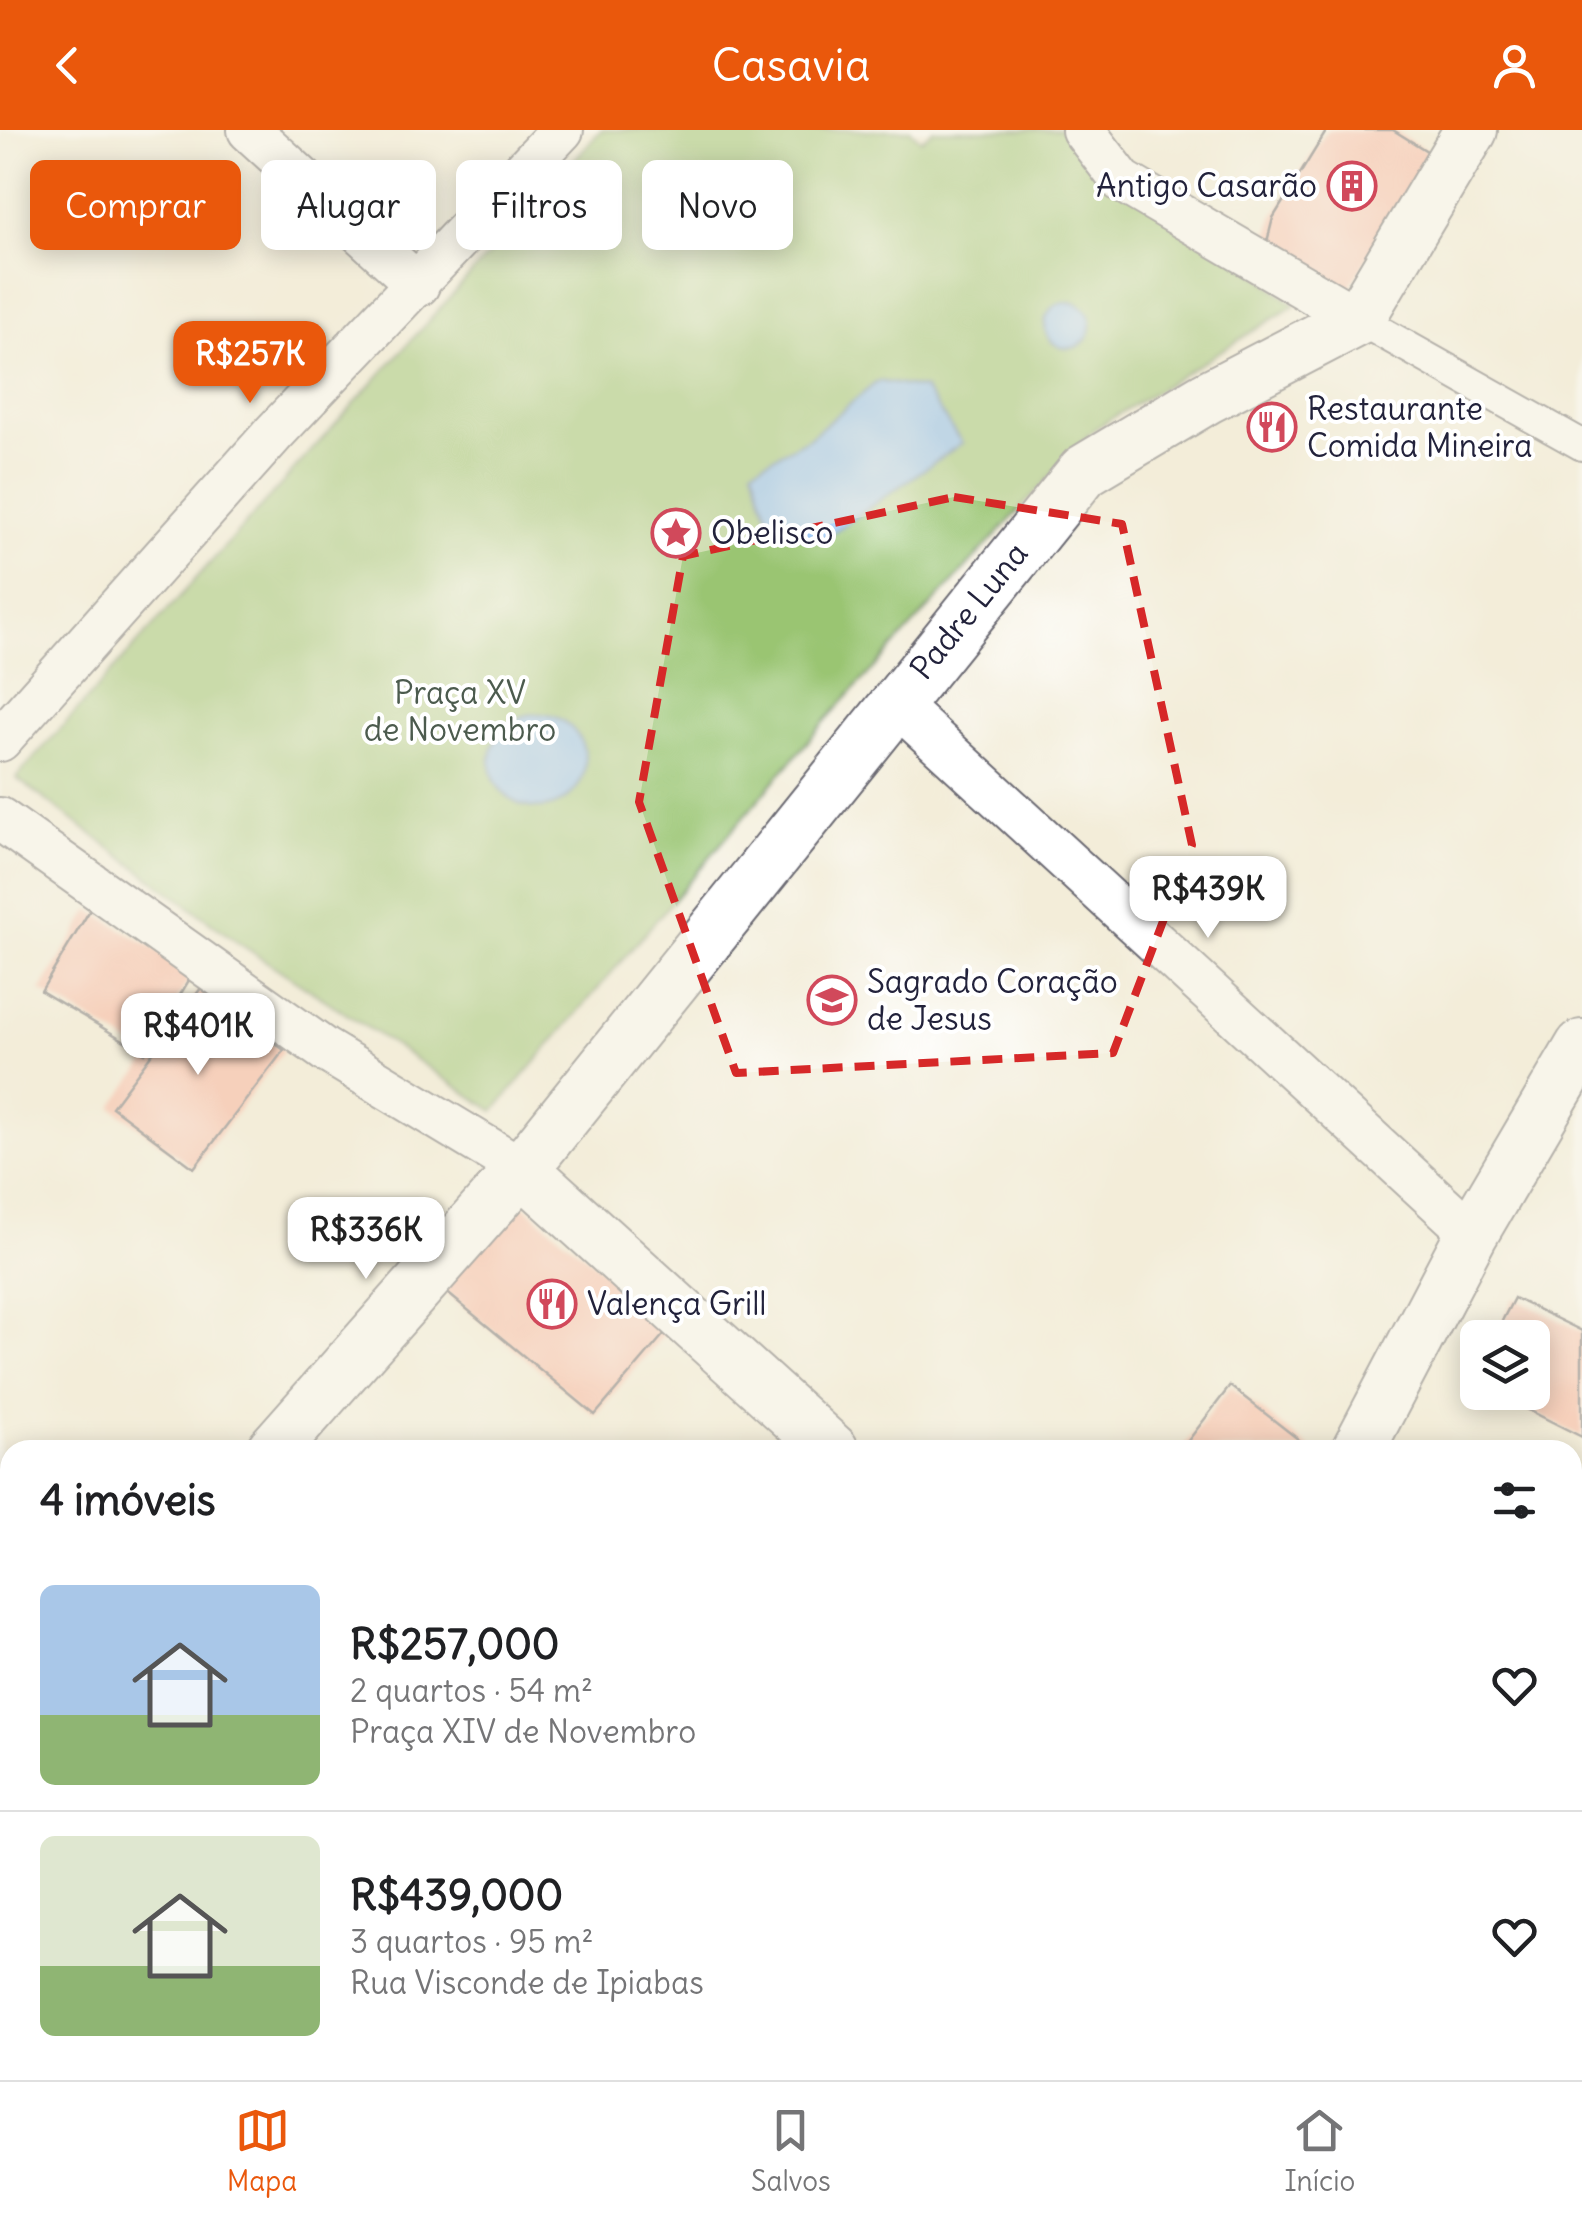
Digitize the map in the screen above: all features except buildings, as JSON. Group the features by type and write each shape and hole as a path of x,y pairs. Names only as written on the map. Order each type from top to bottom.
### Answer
{"street":[{"path":"250,130 418,285"},
{"path":"0,740 275,432 562,130"},
{"path":"1084,130 1122,181 1582,445"},
{"path":"1358,319 1471,130"},
{"name":"Padre Luna","path":"282,1440 522,1169 1084,471 1206,398 1358,319"},
{"path":"896,703 1472,1233"},
{"path":"0,819 325,1050 522,1169 811,1440"},
{"path":"1363,1440 1472,1233 1582,1046"}],"highlighted area":[{"path":"954,497 1122,524 1192,845 1113,1053 736,1073 639,802 683,556"}],"green space":[{"name":"Praça XV de Novembro","path":"601,130 911,130 921,140 933,130 1078,130 1295,305 1093,430 827,719 494,1111 237,942 16,778 493,250 622,250 622,160 574,160"}],"water":[{"path":"1068,302 1084,309 1091,325 1084,341 1068,348 1052,341 1045,325 1052,309"},
{"path":"878,381 924,389 962,443 822,540 772,529 753,468 809,438"},
{"path":"538,714 556,717 571,728 582,743 582,779 571,794 556,805 538,808 520,805 505,794 494,779 491,761 494,743 505,728 520,717"}],"place":[{"name":"Antigo Casarão","path":"1352,186"},
{"name":"Restaurante Comida Mineira","path":"1272,427"},
{"name":"Obelisco","path":"676,533"},
{"name":"Sagrado Coração de Jesus","path":"832,1000"},
{"name":"Valença Grill","path":"552,1304"}]}
